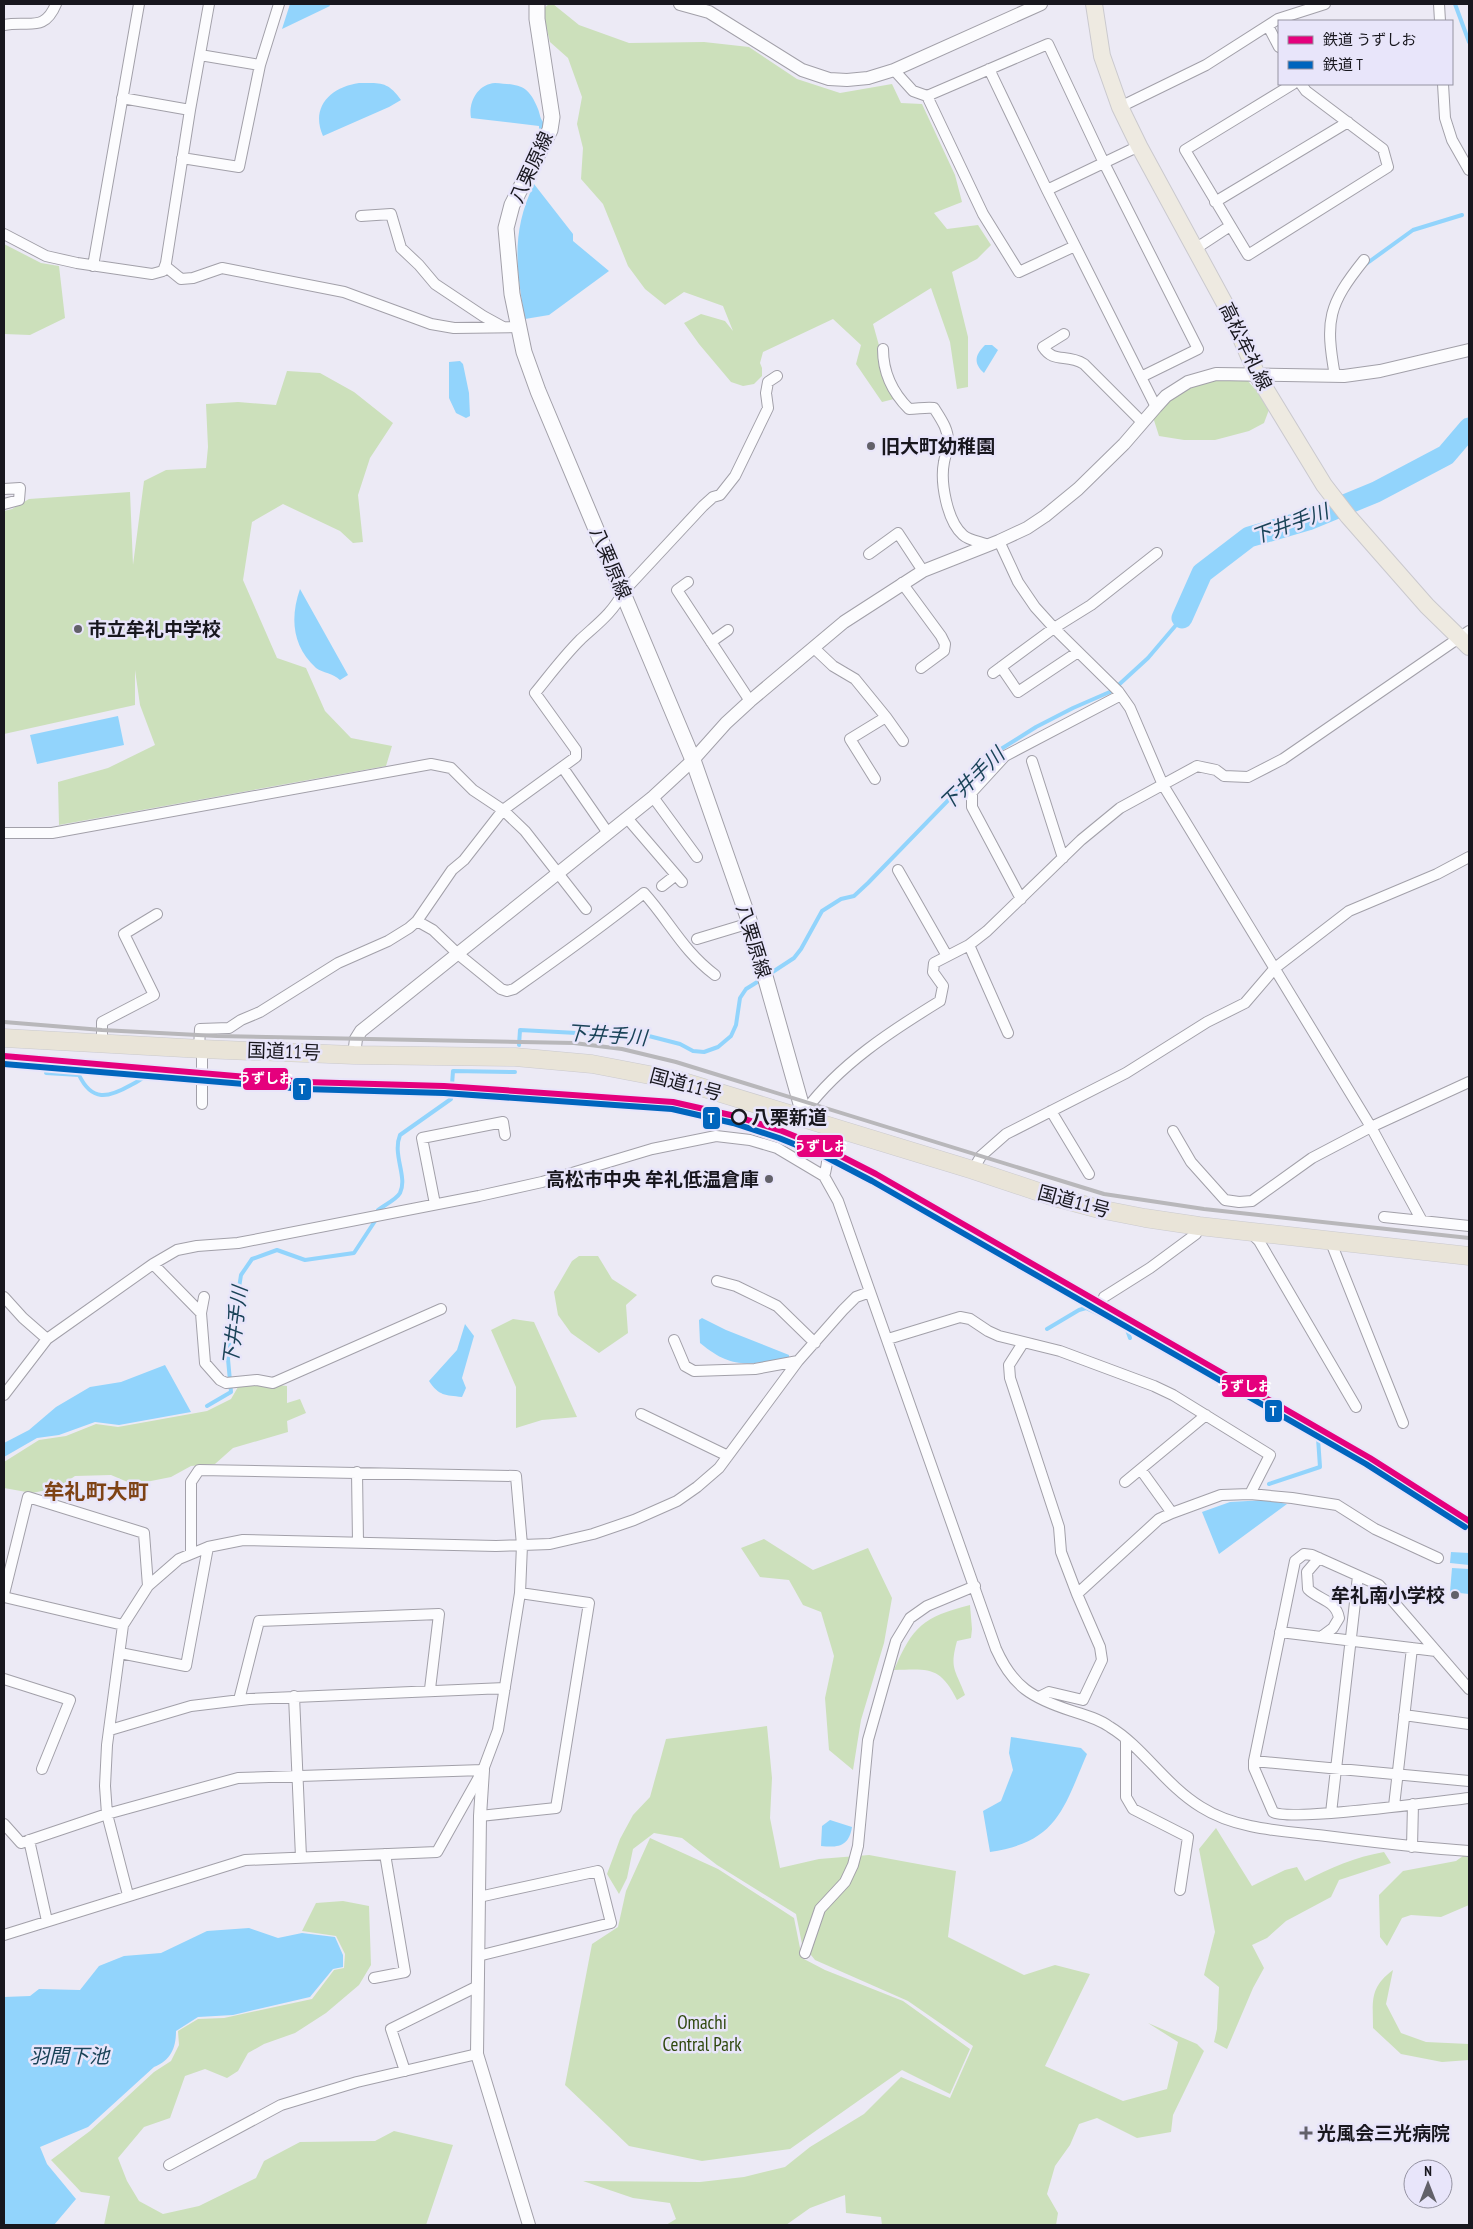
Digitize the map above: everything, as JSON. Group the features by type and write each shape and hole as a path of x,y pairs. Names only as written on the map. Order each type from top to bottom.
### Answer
{"highway":[{"name":"国道11号","path":"4,1038 354,1055 515,1057 592,1064 681,1081 805,1115 831,1127 973,1170 1054,1197 1099,1209 1199,1226 1469,1256"}],"main road":[{"name":"八栗原線","path":"537,4 536,19 552,117 550,130 512,205 506,228 512,294 524,352 538,391 693,760 750,923 805,1115"},
{"name":"高松牟礼線","path":"1094,4 1102,56 1120,107 1139,146 1231,315 1257,375 1324,485 1336,501 1427,606 1466,638"}],"street":[{"path":"4,24 40,23 51,16 56,4"},
{"path":"93,266 139,4"},
{"path":"4,234 46,256 93,266 152,274 163,271 209,4"},
{"path":"182,158 239,167 260,65 278,4"},
{"path":"680,4 709,12 802,70 813,75 847,80 868,78 894,70 1042,4"},
{"path":"1120,107 1206,65 1278,19 1325,4"},
{"path":"1439,4 1440,20"},
{"path":"1268,26 1278,45"},
{"path":"894,70 912,91 927,96 1048,44 1104,163 1198,349 1141,377"},
{"path":"200,55 260,65"},
{"path":"990,69 1047,190 1156,407"},
{"path":"1291,85 1185,150 1248,255 1388,167 1383,149 1302,85"},
{"path":"1443,85 1445,118 1452,140 1469,170"},
{"path":"927,96 983,214 1019,272 1075,246"},
{"path":"122,98 190,110"},
{"path":"1215,202 1348,122"},
{"path":"1047,190 1139,146"},
{"path":"361,216 391,214 401,248 435,284 504,328"},
{"path":"1195,249 1230,226"},
{"path":"1335,376 1328,340 1332,311 1338,296 1364,260"},
{"path":"165,266 181,279 193,278 222,268 344,292 430,324 454,328 520,327"},
{"path":"1064,334 1043,346 1048,354 1055,358 1075,358 1084,364 1142,422"},
{"path":"883,349 883,366 900,400 909,409 919,410 925,406 934,408 947,432 948,445 943,464 945,498 951,515 963,536 994,543 1036,607 1054,628 1120,693 1130,708 1163,785 1372,1127 1422,1221"},
{"path":"354,1055 356,1039 361,1031 653,797 693,760 726,723 750,701 844,622 923,571 994,543 1027,528 1045,516 1078,489 1124,444 1166,396 1188,382 1216,374 1335,376 1380,372 1469,350"},
{"path":"202,1104 200,1029 229,1028 260,1012 338,963 388,940 418,921 452,870 464,860 503,810 576,758 576,750 535,693 570,651 600,624 619,602 623,592 703,506 713,497 720,495 735,476 768,408 766,393 768,382 777,376"},
{"path":"4,489 20,488 19,500 4,504"},
{"path":"870,554 898,533 923,571"},
{"path":"1078,652 1018,692 997,670 1054,628 1091,606 1157,553"},
{"path":"688,582 677,590 750,701"},
{"path":"902,583 945,644 944,652 921,668"},
{"path":"711,642 728,630"},
{"path":"805,1115 817,1096 862,1053 885,1035 940,1001 942,986 933,972 934,963 969,945 987,931 1063,858 1120,808 1197,766 1216,770 1224,776 1248,777 1283,759 1466,638"},
{"path":"814,648 833,666 855,679 903,741"},
{"path":"1021,899 972,807 972,792 1006,756 1120,693"},
{"path":"875,778 850,739 886,717"},
{"path":"1032,761 1063,858"},
{"path":"4,833 52,833 431,764 451,768 473,790 503,810 525,831 557,875 586,910"},
{"path":"564,768 608,833"},
{"path":"653,797 696,857"},
{"path":"627,818 678,878 662,886"},
{"path":"973,1170 981,1156 1006,1134 1126,1074 1207,1022 1245,1003 1275,968 1349,911 1437,874 1469,858"},
{"path":"898,870 947,956"},
{"path":"418,921 433,930 458,954 501,989 507,991 514,989 562,957 580,940 599,928 644,893 664,916 680,942 701,965 715,975"},
{"path":"102,1044 102,1022 154,995 124,934 157,914"},
{"path":"697,939 750,923"},
{"path":"969,945 1008,1033"},
{"path":"1174,1132 1191,1162 1225,1200 1252,1201 1312,1158 1372,1127 1469,1082"},
{"path":"1051,1111 1089,1174"},
{"path":"435,1204 422,1138 503,1122 505,1135"},
{"path":"824,1176 828,1166 831,1127"},
{"path":"4,1395 47,1339 153,1264 177,1250 197,1246 238,1243 542,1182 652,1148 716,1136 750,1140 778,1148 824,1176 846,1218 870,1292 996,1649 1005,1669 1018,1685 1058,1707 1093,1718 1111,1727 1126,1739 1178,1792 1201,1808 1221,1818 1272,1830 1412,1847 1469,1851"},
{"path":"1384,1217 1469,1226"},
{"path":"1104,1297 1150,1268 1196,1234 1199,1226"},
{"path":"1250,1231 1259,1241 1356,1407"},
{"path":"1330,1240 1403,1423"},
{"path":"153,1264 201,1313"},
{"path":"717,1281 736,1286 777,1306 815,1343"},
{"path":"128,1895 107,1814 105,1786 123,1625 148,1586 179,1559 208,1546 244,1540 550,1544 593,1534 648,1515 677,1501 697,1487 728,1456 798,1361 856,1297 870,1292"},
{"path":"4,1297 23,1318 47,1339"},
{"path":"204,1297 201,1313 205,1363 220,1380 230,1382 257,1380 274,1382 442,1309"},
{"path":"888,1339 960,1317 970,1319 988,1331 1023,1343 1060,1351 1154,1386 1173,1395 1270,1455 1250,1494"},
{"path":"674,1340 686,1366 694,1371 755,1369 798,1361"},
{"path":"1023,1343 1009,1365 1010,1378 1059,1527 1061,1552 1100,1647 1102,1660 1083,1700 1049,1692 1039,1697"},
{"path":"641,1414 728,1456"},
{"path":"1124,1482 1206,1415"},
{"path":"4,1935 245,1860 437,1852 482,1770 498,1730 520,1593 522,1545 516,1476 199,1470 191,1482 191,1554"},
{"path":"1141,1470 1172,1512"},
{"path":"357,1472 358,1542"},
{"path":"1077,1594 1160,1519 1172,1512 1221,1495 1250,1494 1337,1505 1375,1529 1438,1558"},
{"path":"123,1625 4,1596 28,1497 144,1533 148,1586"},
{"path":"120,1653 186,1666 208,1546"},
{"path":"1469,1689 1379,1585 1319,1558 1304,1554 1295,1561 1254,1761 1254,1768 1274,1812 1286,1816 1331,1813 1469,1798"},
{"path":"1319,1558 1307,1572 1308,1589 1332,1604 1338,1611 1339,1618 1333,1628 1321,1637"},
{"path":"1331,1813 1358,1576"},
{"path":"804,1953 812,1925 820,1909 846,1882 853,1866 858,1846 868,1740 896,1641 910,1618 926,1606 975,1586"},
{"path":"480,1816 556,1808 589,1603 520,1593"},
{"path":"239,1700 259,1621 439,1614 430,1689"},
{"path":"1280,1632 1436,1651"},
{"path":"1394,1806 1412,1648"},
{"path":"4,1679 70,1700 42,1770"},
{"path":"110,1730 191,1706 239,1700 430,1689 505,1688"},
{"path":"294,1696 301,1857"},
{"path":"1404,1715 1469,1724"},
{"path":"1126,1739 1126,1797 1133,1809 1188,1836 1180,1890"},
{"path":"1254,1761 1469,1781"},
{"path":"482,1770 477,2054 529,2225"},
{"path":"4,1824 21,1843 107,1814 238,1778 482,1770"},
{"path":"1412,1847 1413,1804"},
{"path":"29,1840 47,1921"},
{"path":"374,1978 405,1972 385,1854"},
{"path":"478,1956 611,1923 598,1871 479,1896"},
{"path":"405,2071 391,2029 478,1986"},
{"path":"169,2165 281,2105 357,2082 477,2054"}],"green space":[{"path":"549,4 553,4 579,25 629,43 704,42 749,47 797,79 840,93 892,84 901,103 922,104 955,175 962,202 934,213 947,229 978,225 991,245 977,259 952,272 968,337 968,387 957,389 950,342 931,288 873,324 894,399 882,402 856,364 861,345 833,319 763,352 760,363 762,376 754,384 743,386 731,382 684,323 701,314 725,321 733,331 723,306 684,292 665,305 645,289 628,266 603,204 581,179 583,148 577,124 582,97 568,58 550,42 542,10"},
{"path":"4,244 41,263 59,266 65,318 30,335 4,334"},
{"path":"287,371 320,373 354,392 393,423 370,458 358,495 363,542 353,543 340,531 283,504 252,522 243,580 277,658 306,668 325,711 351,738 392,746 386,766 59,825 58,782 108,768 155,745 140,705 135,670 135,705 4,734 4,511 12,509 29,499 130,492 133,565 144,481 166,470 206,468 208,447 206,404 238,402 276,405"},
{"path":"1217,377 1248,381 1270,407 1264,423 1249,431 1215,440 1184,440 1159,436 1152,414 1191,383"},
{"path":"579,1256 598,1256 612,1279 637,1295 626,1305 628,1333 599,1353 571,1333 558,1315 554,1292 572,1261"},
{"path":"513,1319 534,1322 577,1417 542,1420 516,1428 516,1387 491,1330"},
{"path":"259,1383 287,1386 287,1403 300,1399 306,1413 287,1421 288,1432 233,1448 215,1464 191,1466 171,1477 146,1482 130,1483 111,1475 75,1476 57,1488 32,1493 4,1488 4,1462 39,1440 66,1436 96,1424 118,1427 207,1411 231,1399 238,1387"},
{"path":"764,1539 813,1570 868,1548 892,1598 884,1643 861,1720 853,1770 829,1750 825,1698 834,1656 821,1612 803,1605 789,1580 760,1577 741,1548"},
{"path":"970,1605 971,1638 957,1641 954,1658 955,1670 965,1695 957,1700 945,1681 939,1675 932,1672 916,1669 894,1670 907,1643 921,1625 941,1614"},
{"path":"767,1726 772,1778 770,1818 780,1868 819,1859 869,1855 956,1871 948,1937 1024,1975 1055,1965 1090,1974 1045,2066 1123,2101 1167,2089 1178,2042 1148,2023 1197,2044 1204,2051 1173,2115 1171,2132 1137,2138 1097,2118 1079,2124 1070,2145 1055,2166 1047,2194 1058,2213 1056,2225 882,2225 881,2217 846,2213 845,2195 810,2208 786,2225 666,2225 676,2219 670,2203 633,2198 583,2181 700,2182 744,2177 785,2167 810,2147 864,2114 901,2077 950,2098 973,2046 908,2001 815,1960 802,1944 796,1914 717,1865 682,1838 654,1833 633,1849 627,1878 619,1894 607,1874 620,1839 633,1815 650,1797 666,1739"},
{"path":"1216,1828 1252,1886 1285,1870 1297,1867 1305,1881 1343,1864 1384,1852 1391,1863 1339,1880 1331,1897 1286,1921 1267,1938 1252,1945 1264,1968 1253,1988 1227,2049 1214,2042 1217,2029 1219,1987 1204,1975 1215,1932 1199,1849"},
{"name":"Omachi Central Park","path":"650,1838 718,1869 794,1918 802,1958 825,1970 903,2001 970,2049 950,2094 902,2070 790,2149 702,2161 629,2146 565,2085 592,1944 618,1927 626,1891"},
{"path":"1463,1856 1469,1857 1469,1905 1441,1917 1411,1915 1402,1918 1387,1946 1380,1937 1379,1895 1403,1871 1456,1861"},
{"path":"343,1901 369,1906 371,1965 359,1985 326,2013 295,2033 264,2044 248,2053 238,2071 227,2078 205,2069 185,2076 170,2118 144,2127 118,2158 127,2181 139,2201 163,2214 199,2206 256,2178 264,2161 300,2142 375,2141 394,2131 453,2145 426,2225 104,2225 110,2196 81,2192 51,2160 90,2131 154,2072 171,2061 179,2045 178,2031 198,2019 224,2018 312,1999 334,1970 344,1968 345,1954 336,1936 302,1931 316,1903"},
{"path":"1393,1970 1386,2004 1401,2033 1426,2042 1469,2044 1469,2060 1442,2062 1401,2054 1373,2028 1373,2003 1376,1989"}],"water":[{"path":"290,4 329,4 330,6 282,29"},
{"path":"359,83 388,86 401,100 323,136 319,116 326,100 340,89"},
{"path":"495,83 510,84 526,90 534,101 544,123 543,131 539,130 539,126 471,118 471,106 479,90"},
{"path":"534,184 573,234 573,241 609,271 549,315 525,319 519,283 519,234 527,201"},
{"path":"985,345 992,345 998,350 984,373 978,366 977,356"},
{"path":"460,361 463,364 469,393 470,416 466,418 456,413 449,398 449,362"},
{"path":"300,589 348,675 340,680 316,668 302,650 298,641 294,621"},
{"path":"118,716 124,745 37,764 30,735"},
{"path":"702,1318 726,1330 789,1355 789,1359 742,1363 722,1358 700,1343 699,1320"},
{"path":"465,1324 474,1336 462,1378 466,1388 462,1397 447,1395 436,1390 429,1381 457,1350"},
{"path":"165,1365 191,1412 119,1425 95,1422 59,1435 37,1438 4,1457 4,1443 29,1430 56,1407 90,1387 121,1382"},
{"path":"1266,1500 1287,1504 1219,1554 1202,1512 1230,1502"},
{"path":"1451,1552 1469,1553 1469,1565 1450,1563"},
{"path":"1452,1568 1469,1569 1469,1594 1450,1592"},
{"path":"1011,1737 1081,1748 1087,1754 1071,1792 1055,1820 1044,1831 1030,1840 1012,1847 990,1852 983,1811 1001,1801 1013,1770 1009,1753"},
{"path":"830,1820 852,1827 851,1833 846,1842 838,1846 821,1846 822,1826"},
{"name":"羽間下池","path":"249,1928 278,1938 302,1933 335,1937 343,1955 343,1967 333,1969 310,1997 233,2015 198,2017 176,2031 174,2048 165,2061 154,2067 88,2127 40,2147 47,2164 76,2199 54,2225 4,2225 4,1997 30,1996 39,1989 80,1990 99,1966 124,1956 161,1953 207,1931"}],"waterway":[{"path":"1455,4 1469,42"},
{"path":"1366,264 1413,230 1462,215"},
{"name":"下井手川","path":"1182,618 1202,573 1249,537 1308,520 1376,492 1446,455 1469,428"},
{"name":"下井手川","path":"768,975 794,958 822,911 841,899 854,896 993,754 1036,727 1112,691 1148,658 1182,618"},
{"name":"下井手川","path":"519,1045 520,1030 615,1035 641,1034 680,1044 693,1051 704,1052 718,1047 731,1036 736,1025 740,998 746,989 762,979"},
{"name":"下井手川","path":"378,1210 396,1198 402,1187 398,1150 400,1135 451,1099 453,1071 515,1072"},
{"path":"46,1073 79,1075 89,1090 101,1095 115,1093 140,1080 147,1074"},
{"name":"下井手川","path":"207,1406 231,1392 228,1359 241,1275 252,1259 277,1250 305,1260 354,1253 375,1221"},
{"path":"1047,1329 1079,1310 1086,1308 1126,1327 1130,1338"},
{"path":"1269,1484 1320,1467 1318,1438"}],"railway":[{"path":"4,1022 102,1030 217,1036 574,1043 622,1049 676,1062 1104,1194 1204,1209 1469,1238"}],"rail line":[{"name":"うずしお","path":"4,1056 305,1082 444,1086 673,1102 735,1116 782,1131 829,1150 876,1174 1370,1458 1469,1521"},
{"name":"T","path":"4,1064 304,1089 444,1093 672,1109 733,1123 779,1138 826,1157 872,1181 1366,1464 1465,1527"}],"place":[{"name":"旧大町幼稚園","path":"871,446"},
{"name":"市立牟礼中学校","path":"78,629"},
{"name":"八栗新道","path":"739,1117"},
{"name":"高松市中央 牟礼低温倉庫","path":"769,1179"},
{"name":"牟礼南小学校","path":"1455,1595"},
{"name":"光風会三光病院","path":"1306,2133"}],"district":[{"name":"牟礼町大町","path":"96,1491"}]}
